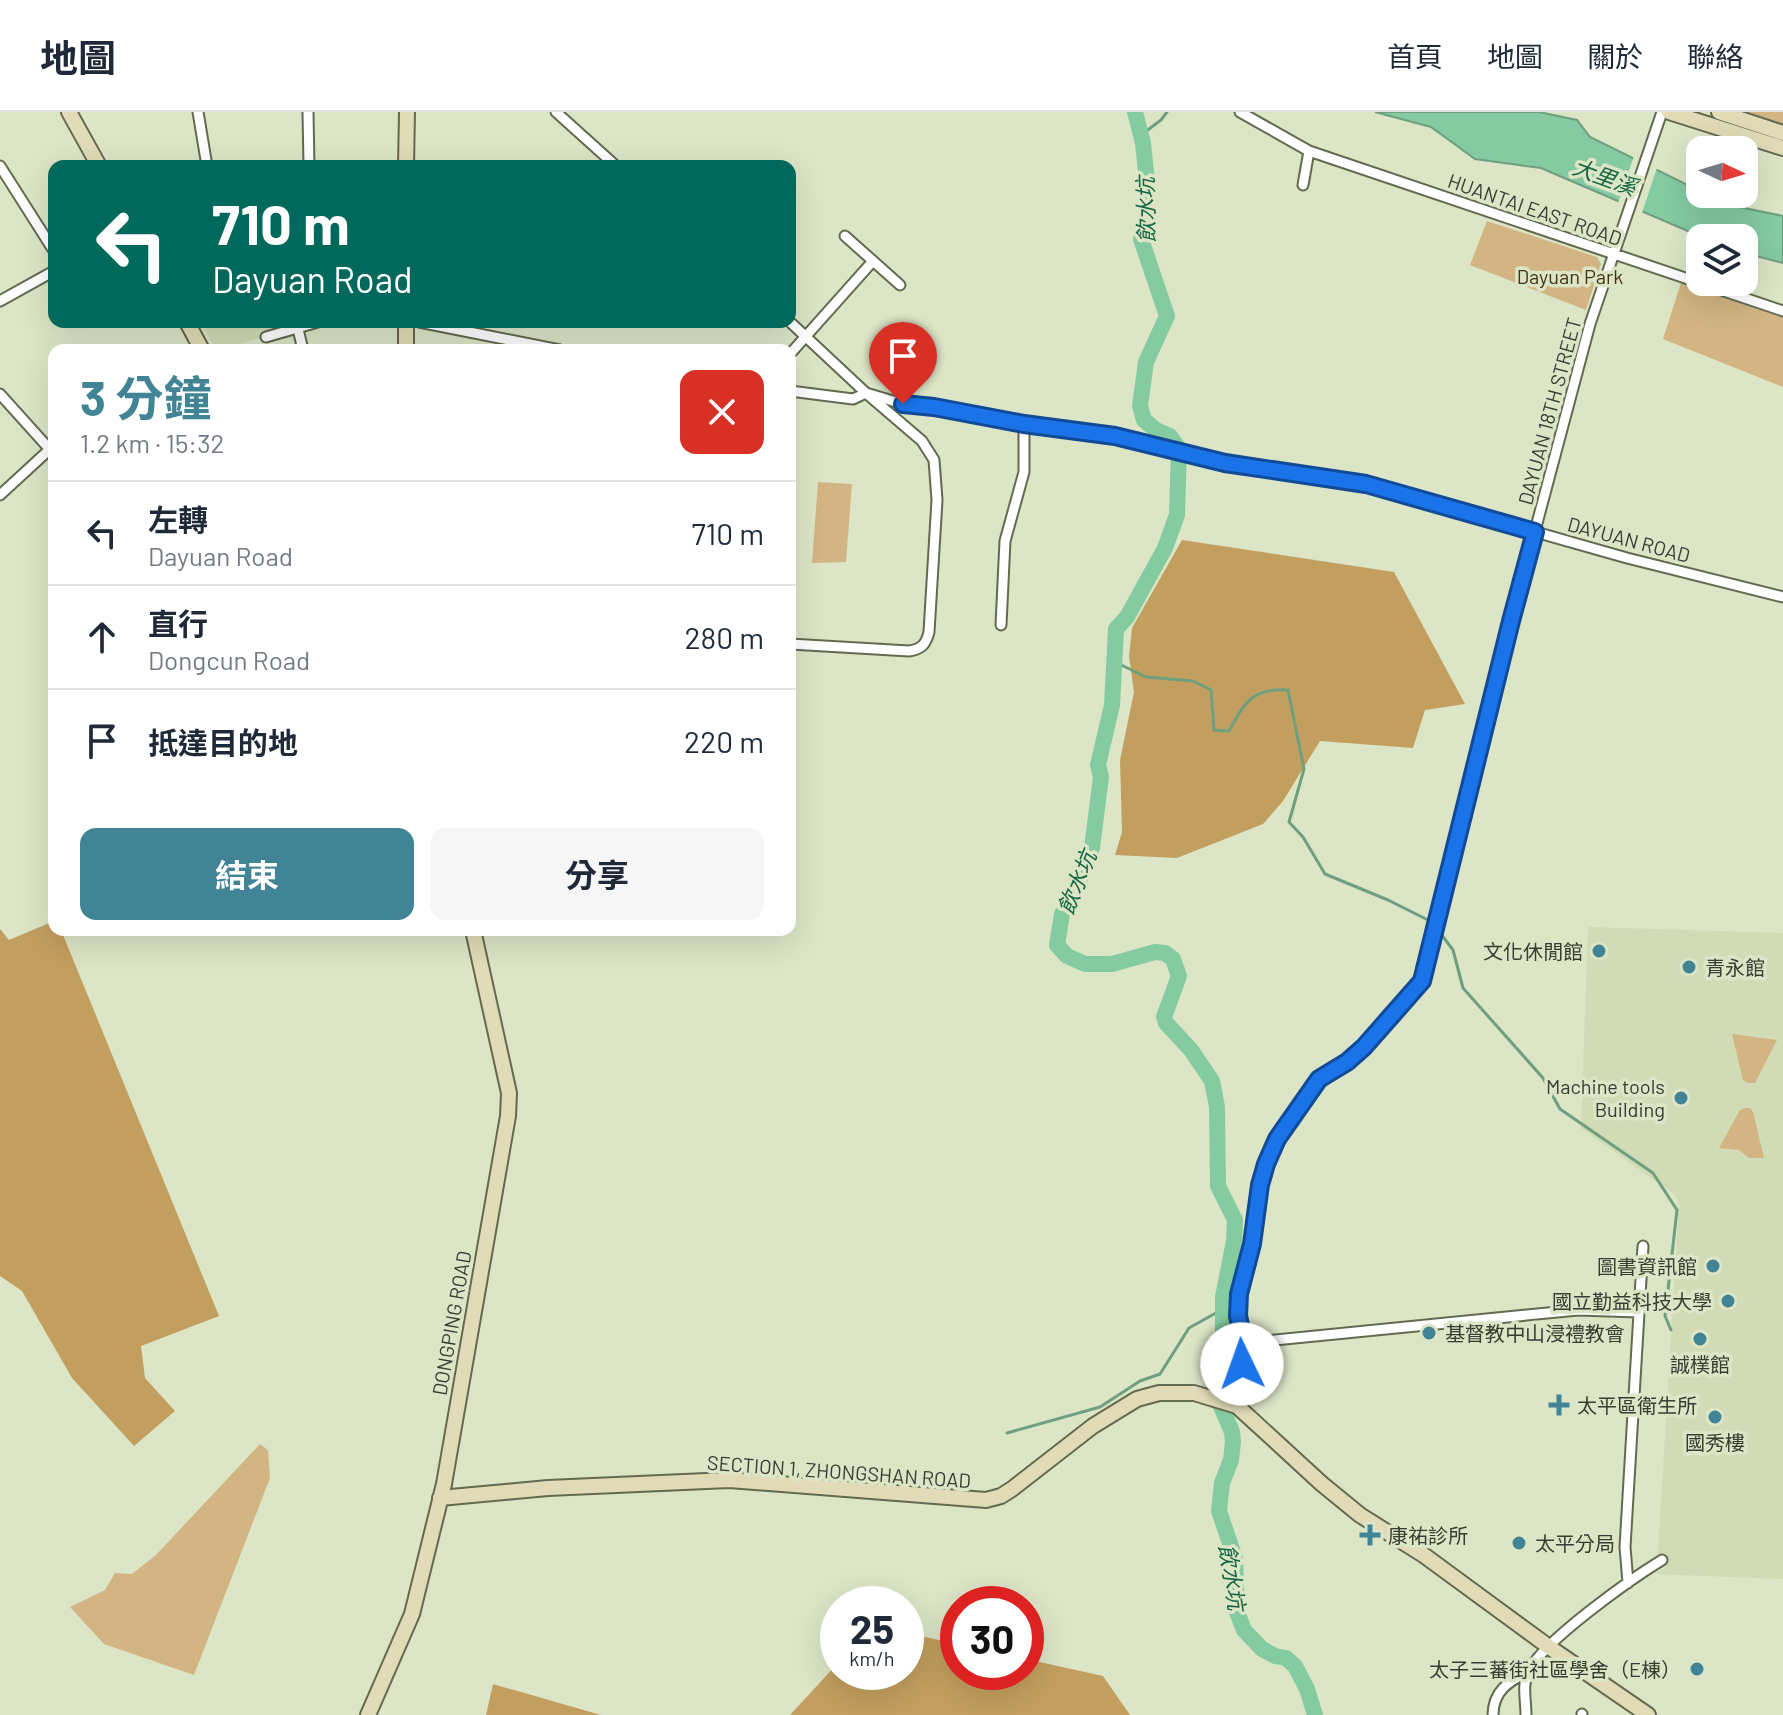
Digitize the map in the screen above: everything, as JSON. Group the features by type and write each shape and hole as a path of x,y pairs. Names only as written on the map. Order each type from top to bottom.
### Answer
{"main road":[{"path":"69,112 96,160"},
{"path":"405,160 407,112"},
{"path":"1669,112 1783,148"},
{"path":"1719,112 1783,133"},
{"name":"DONGPING ROAD","path":"368,1715 412,1614 440,1498 508,1116 509,1093 474,936"},
{"name":"SECTION 1, ZHONGSHAN ROAD","path":"440,1498 548,1488 729,1480 986,1500 1012,1489 1093,1426 1130,1402 1159,1393 1194,1393 1237,1406"},
{"path":"1237,1406 1313,1477 1360,1515 1425,1556 1648,1715"}],"street":[{"path":"198,112 206,160"},
{"path":"308,112 309,160"},
{"path":"556,112 609,160"},
{"name":"HUANTAI EAST ROAD","path":"1240,112 1309,151 1783,311"},
{"name":"DAYUAN 18TH STREET","path":"1237,1406 1244,1343 1238,1316 1239,1294 1252,1244 1260,1185 1277,1139 1319,1079 1355,1055 1422,981 1507,636 1590,324 1662,112"},
{"path":"1303,185 1309,151"},
{"path":"0,166 48,242"},
{"path":"845,236 900,285"},
{"path":"796,347 873,261"},
{"path":"0,301 48,274"},
{"path":"796,327 922,441 934,460 937,500 925,644 918,650 909,651 796,644"},
{"path":"266,337 301,328"},
{"path":"449,328 530,344"},
{"path":"298,329 302,344"},
{"path":"796,392 853,399 866,393"},
{"name":"DAYUAN ROAD","path":"866,393 903,404 1115,436 1225,463 1366,484 1674,571 1783,597"},
{"path":"0,394 48,448"},
{"path":"1001,625 1005,541 1024,472 1024,424"},
{"path":"0,495 48,455"},
{"path":"1628,1583 1625,1547 1643,1246"},
{"path":"1244,1343 1578,1310 1639,1312"},
{"path":"1493,1715 1493,1702 1497,1694 1529,1671 1549,1647 1628,1583 1662,1560"},
{"path":"1526,1715 1525,1682 1529,1671"}],"shaded area":[{"path":"203,328 294,328 237,344 213,344"},
{"path":"1182,540 1394,572 1465,704 1425,710 1413,748 1320,741 1283,801 1263,824 1177,858 1115,855 1122,832 1120,760 1134,692 1129,656 1132,628"},
{"path":"48,924 48,936 63,936 219,1316 141,1346 145,1378 175,1411 134,1446 72,1378 22,1291 0,1276 0,929 9,940"},
{"name":"國立勤益科技大學","path":"1588,927 1783,933 1783,1579 1655,1574 1666,1567 1658,1553 1679,1203 1674,1194 1581,1128"},
{"path":"924,1637 940,1640 940,1690 1044,1690 1044,1663 1103,1676 1130,1715 790,1715 820,1682 820,1690 924,1690"},
{"path":"493,1684 601,1715 486,1715"}],"green space":[{"path":"1739,112 1783,112 1783,127"},
{"name":"Dayuan Park","path":"1487,221 1597,257 1601,264 1586,310 1470,265"},
{"path":"1681,283 1686,285 1686,296 1719,296 1783,318 1783,387 1663,339"},
{"path":"818,482 852,484 846,562 812,563"},
{"path":"1732,1034 1777,1040 1755,1083 1743,1080"},
{"path":"1746,1108 1753,1112 1764,1158 1749,1158 1739,1150 1719,1148 1740,1110"},
{"path":"260,1444 268,1450 270,1478 194,1675 104,1644 70,1607 105,1590 115,1573 132,1574 156,1555"}],"water":[{"name":"大里溪","path":"1375,112 1539,112 1577,120 1590,137 1686,184 1686,208 1744,208 1783,216 1783,263 1758,257 1758,224 1686,224 1686,230 1541,168 1475,159 1431,127"}],"pier":[{"path":"1635,153 1658,165 1641,216 1617,206"}],"waterway":[{"name":"飲水坑","path":"1135,112 1146,172 1146,217 1141,239 1167,316 1146,362 1140,406 1144,420 1170,436 1179,449 1177,515 1165,548 1127,617 1116,629 1112,705 1098,765 1101,777 1092,848 1071,902 1062,914 1057,945 1067,956 1085,964 1112,964 1155,952 1165,953 1173,959 1179,976 1164,1017 1212,1081 1217,1107 1218,1186 1235,1220 1223,1297 1220,1404 1233,1442 1231,1460 1222,1483 1219,1511 1235,1558 1237,1612 1244,1630 1262,1649 1286,1658 1295,1666 1307,1689 1315,1715"},
{"path":"1141,135 1167,112"},
{"path":"1113,661 1146,677 1193,681 1211,690 1214,730 1229,731 1245,705 1258,694 1288,690 1304,769 1289,822 1303,837 1325,874 1430,921"},
{"path":"1441,934 1453,950 1463,988 1543,1078 1560,1109 1653,1173 1677,1210 1665,1316 1671,1330"},
{"path":"1007,1433 1100,1407 1140,1381 1160,1374 1189,1328 1223,1309"}],"place":[{"name":"文化休閒館","path":"1599,951"},
{"name":"青永館","path":"1689,967"},
{"name":"Machine tools Building","path":"1681,1098"},
{"name":"圖書資訊館","path":"1713,1266"},
{"name":"國立勤益科技大學","path":"1728,1301"},
{"name":"基督教中山浸禮教會","path":"1429,1333"},
{"name":"誠樸館","path":"1700,1339"},
{"name":"太平區衛生所","path":"1559,1405"},
{"name":"國秀樓","path":"1715,1417"},
{"name":"康祐診所","path":"1370,1535"},
{"name":"太平分局","path":"1519,1543"},
{"name":"太子三蕃街社區學舍（E棟）","path":"1697,1669"}],"route":[{"path":"903,404 1115,436 1225,463 1366,484 1535,532 1422,981 1364,1047 1319,1079 1277,1139 1266,1164 1252,1244 1239,1294 1238,1316 1244,1343 1242,1364"}]}
